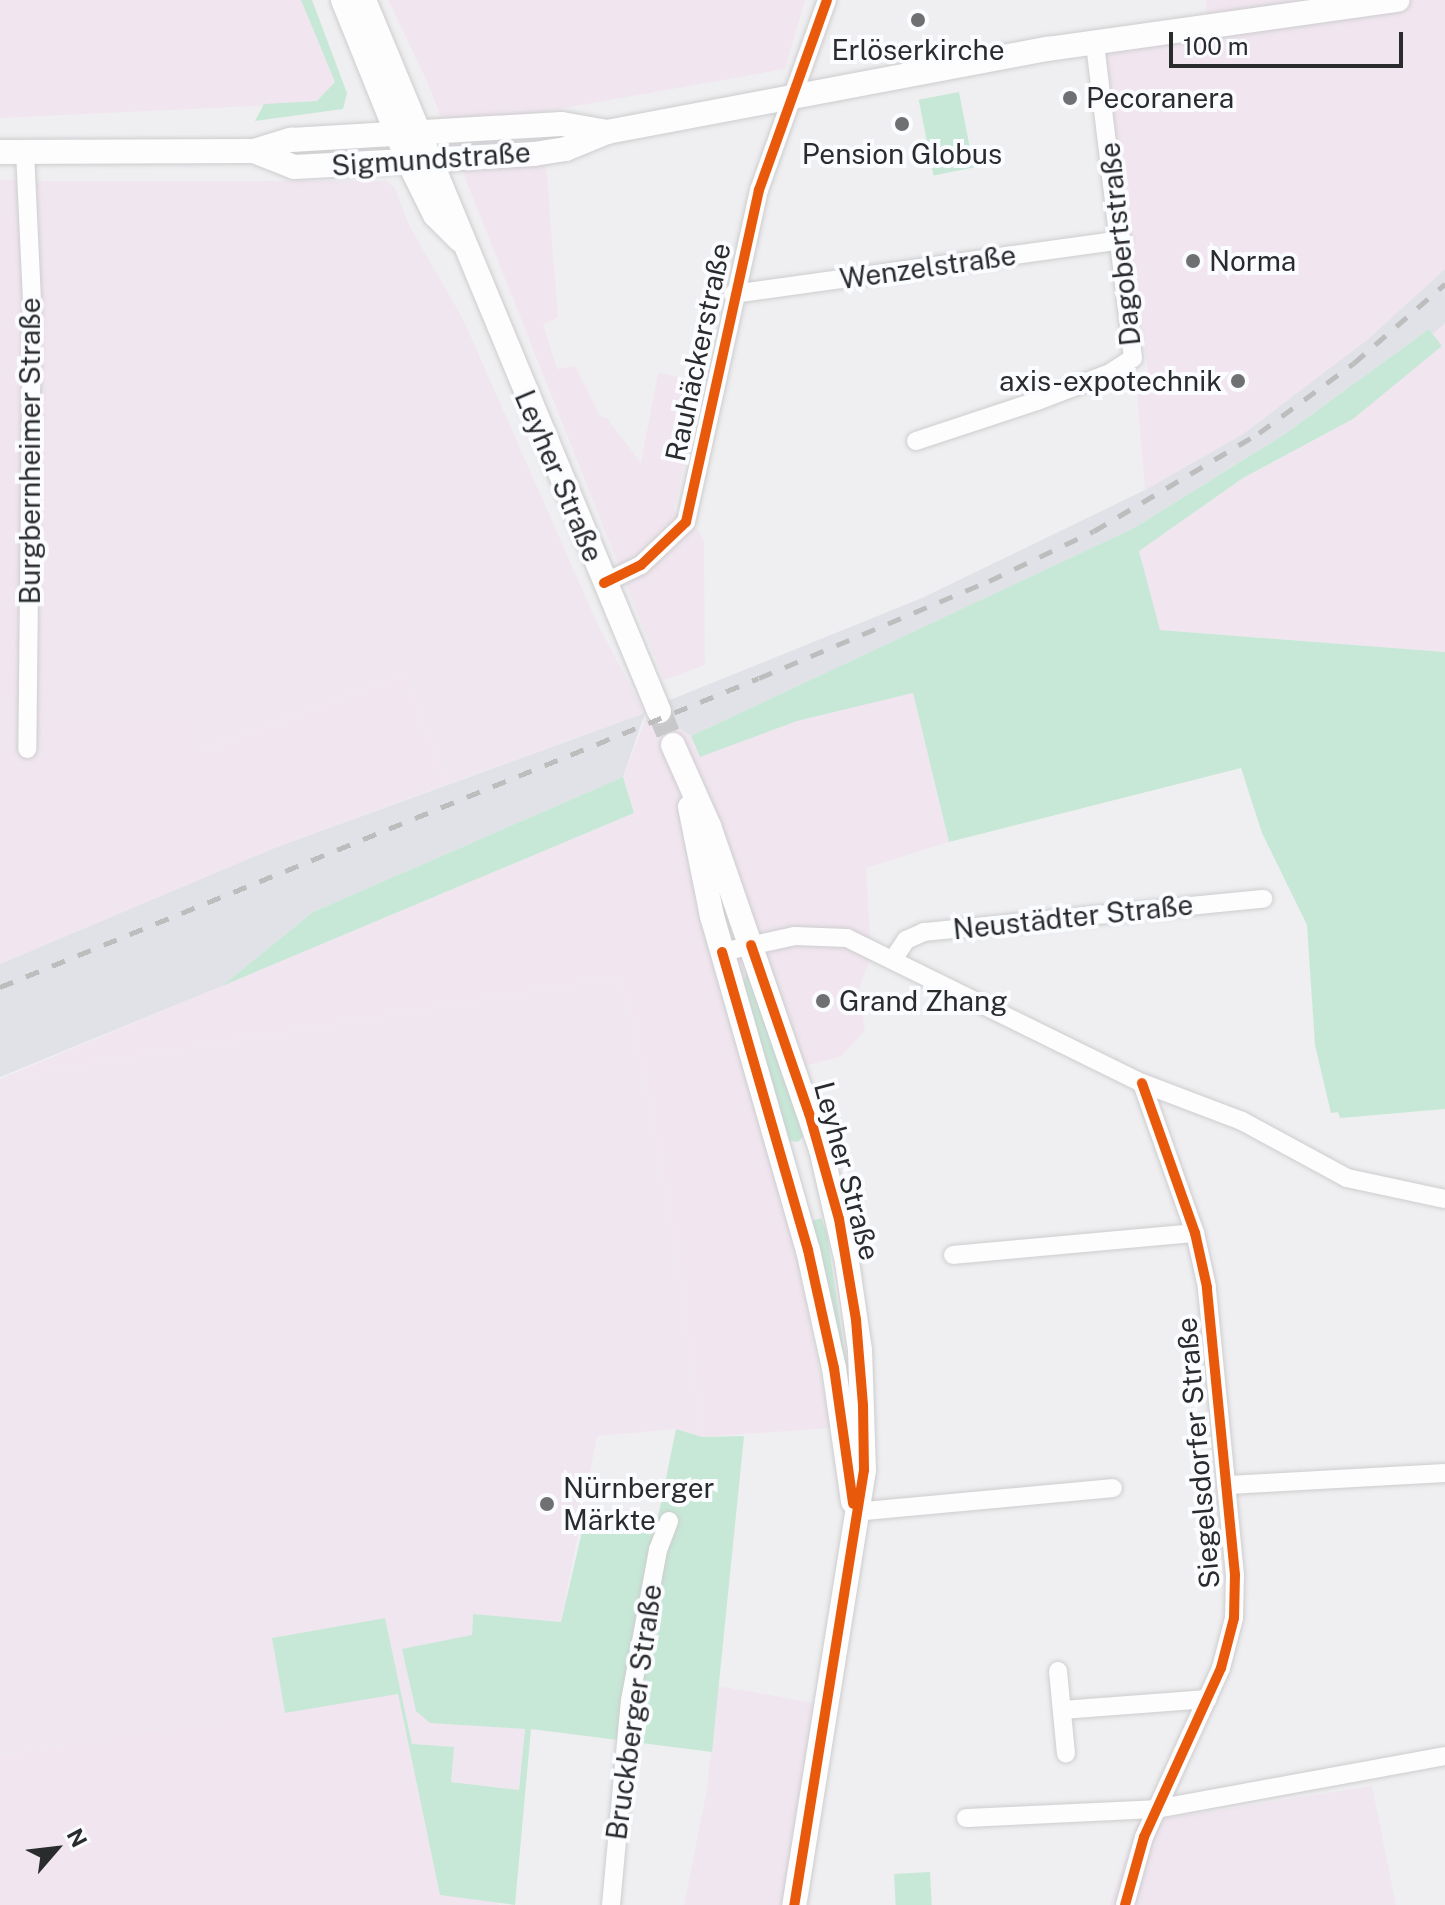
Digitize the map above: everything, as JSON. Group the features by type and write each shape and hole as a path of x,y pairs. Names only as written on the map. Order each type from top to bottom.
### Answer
{"main road":[{"name":"Leyher Straße","path":"343,0 409,163 435,215 460,240"},
{"name":"Leyher Straße","path":"364,0 433,162 460,240 659,711"},
{"name":"Sigmundstraße","path":"254,151 294,167 433,162 566,149 607,132 1095,42 1398,0"},
{"name":"Sigmundstraße","path":"0,152 254,151 291,140 562,124 607,132"},
{"name":"Leyher Straße","path":"794,1905 864,1470 863,1406 847,1262 821,1149 751,945 677,756 722,952 808,1250 834,1368 855,1512"}],"street":[{"name":"Rauhäckerstraße","path":"604,583 641,565 686,522 733,294 769,153 793,97 827,0"},
{"name":"Dagobertstraße","path":"916,441 1127,365 1135,349 1095,42"},
{"name":"Burgbernheimer Straße","path":"25,152 32,303 27,749"},
{"name":"Wenzelstraße","path":"733,294 1122,240"},
{"name":"Neustädter Straße","path":"894,958 906,940 924,932 1263,899"},
{"name":"Neustädter Straße","path":"722,952 828,935 894,958 1142,1083 1242,1121 1358,1183 1445,1199"},
{"name":"Siegelsdorfer Straße","path":"1125,1905 1156,1809 1208,1699 1234,1618 1229,1485 1207,1287 1195,1233 1142,1083"},
{"path":"953,1255 1195,1233"},
{"path":"1229,1485 1445,1473"},
{"path":"855,1512 1113,1488"},
{"name":"Bruckberger Straße","path":"611,1905 630,1701 658,1550 669,1521"},
{"path":"1058,1671 1066,1754"},
{"path":"1062,1710 1208,1699"},
{"path":"966,1818 1156,1809 1445,1756"}],"shaded area":[{"path":"0,0 307,0 339,80 318,103 0,118"},
{"path":"388,0 805,0 785,69 542,112 558,318 543,324 557,369 575,366 600,416 607,418 641,463 658,373 702,381 674,510 698,530 704,542 705,665 664,680 426,79"},
{"path":"1206,0 1445,0 1445,269 1367,340 1243,434 1145,490 1136,380 1148,371 1105,46 1208,30"},
{"path":"0,180 42,181 43,720 189,720 204,750 404,675 448,784 277,847 0,964"},
{"path":"42,181 386,181 395,188 409,225 463,319 598,625 645,713 448,784 404,675 203,750 43,720"},
{"path":"1445,269 1445,323 1433,334 1429,329 1285,434 1134,528 691,736 650,708 922,598 1145,490 1243,434 1367,340"},
{"path":"1445,323 1445,652 1159,630 1139,550 1243,478 1353,419 1441,346 1433,334"},
{"path":"913,693 949,842 866,868 871,957 859,989 865,1031 840,1057 767,1075 790,1221 831,1428 702,1437 674,1234 634,1023 618,977 0,1079 634,813 623,777 650,708 691,736 700,757 797,721"},
{"path":"645,713 623,777 313,912 222,986 0,1077 0,964 277,847"},
{"path":"618,977 634,1023 674,1234 702,1437 676,1429 597,1436 561,1622 473,1614 472,1635 430,1723 525,1729 519,1790 451,1782 412,1744 385,1618 272,1638 285,1713 0,1756 0,1079"},
{"path":"718,1686 826,1705 794,1905 684,1905 707,1789"},
{"path":"398,1694 440,1895 500,1900 499,1905 0,1905 0,1756"},
{"path":"1372,1786 1396,1905 1110,1905 1137,1823"}],"green space":[{"path":"301,0 312,0 347,93 343,109 255,121 264,104 317,101 335,82"},
{"path":"959,92 974,168 933,175 919,100"},
{"path":"1429,329 1442,346 1353,419 1243,478 1139,551 1160,630 1445,652 1445,1109 1340,1118 1338,1112 1331,1113 1315,1045 1307,925 1262,833 1241,768 949,842 913,693 797,721 700,757 691,736 1134,528 1285,434"},
{"path":"623,777 634,813 222,986 313,912"},
{"path":"748,968 804,1135 798,1142 788,1140 742,988"},
{"path":"821,1218 827,1234 856,1430 809,1222"},
{"path":"676,1429 702,1437 744,1436 712,1752 531,1729 515,1905 440,1895 398,1694 285,1713 272,1638 385,1618 412,1744 454,1747 451,1782 519,1790 525,1729 430,1723 416,1711 402,1649 472,1635 473,1614 561,1622 585,1519 655,1532"},
{"path":"930,1872 932,1905 896,1905 894,1874"}],"tunnel":[{"path":"659,711 673,745"}],"railway":[{"path":"0,987 759,678 989,581 1094,531 1259,433 1354,363 1445,284"}],"cycle path":[{"path":"604,583 641,565 686,522 759,190 827,0"},
{"path":"751,945 809,1113 839,1219 856,1320 863,1406 864,1470 794,1905"},
{"path":"722,952 808,1250 834,1368 853,1504"},
{"path":"1125,1905 1144,1837 1221,1668 1234,1618 1235,1575 1207,1287 1195,1233 1142,1083"}],"place":[{"name":"Erlöserkirche","path":"918,20"},
{"name":"Pecoranera","path":"1070,98"},
{"name":"Pension Globus","path":"902,124"},
{"name":"Norma","path":"1193,261"},
{"name":"axis-expotechnik","path":"1238,381"},
{"name":"Grand Zhang","path":"823,1001"},
{"name":"Nürnberger Märkte","path":"547,1504"}]}
